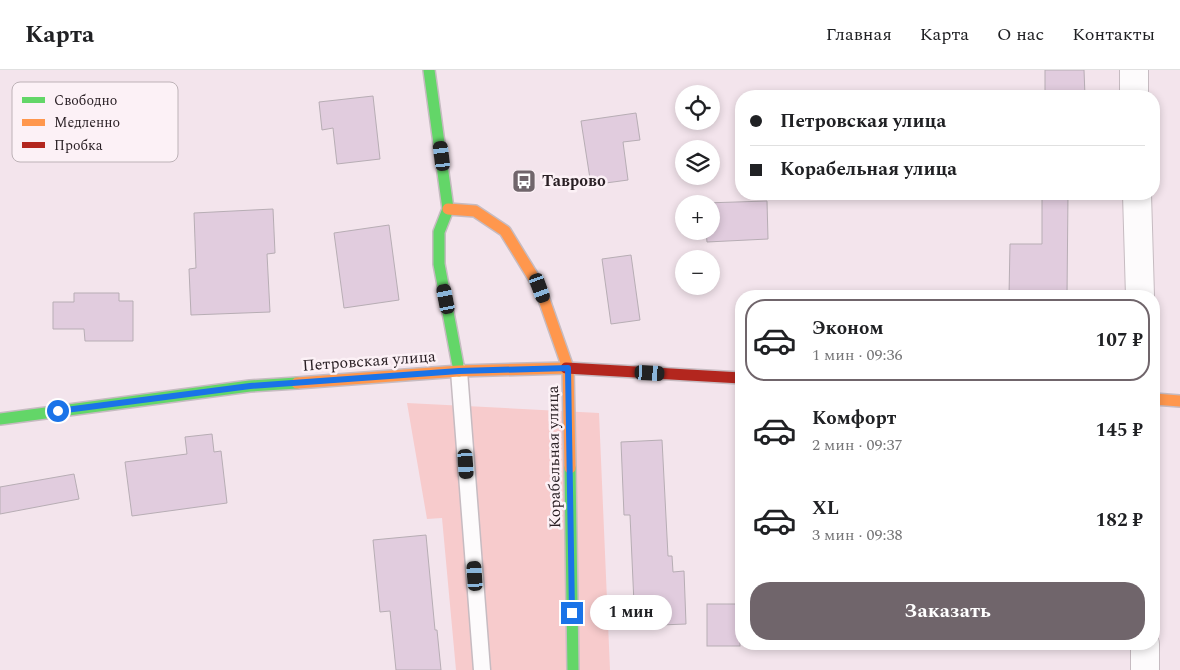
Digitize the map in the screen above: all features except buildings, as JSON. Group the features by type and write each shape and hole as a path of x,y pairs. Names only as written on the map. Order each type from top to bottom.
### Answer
{"street":[{"path":"1134,70 1134,90"},
{"path":"433,75 448,209 440,232 439,264 459,371"},
{"path":"1137,200 1140,290"},
{"name":"Корабельная улица","path":"448,209 476,211 505,231 540,288 568,368 573,670"},
{"name":"Петровская улица","path":"0,419 250,386 459,371 568,368 735,378"},
{"path":"1160,399 1180,401"},
{"path":"1145,650 1145,670"}],"lane":[{"path":"459,371 482,670"}],"shaded area":[{"path":"407,403 599,413 610,670 456,670 442,518 427,519"}],"traffic: fast":[{"path":"429,70 448,209 439,232 439,264 459,371"},
{"path":"0,419 250,386 297,383"},
{"path":"570,468 573,670"}],"traffic: slow":[{"path":"448,209 475,211 505,231 540,288 568,368 570,468"},
{"path":"297,383 459,371 566,368"},
{"path":"1160,399 1180,401"}],"traffic: jam":[{"path":"566,368 735,378"}],"place":[{"name":"Таврово","path":"524,181"}],"route":[{"path":"58,411 250,386 459,371 568,368 572,613"}]}
